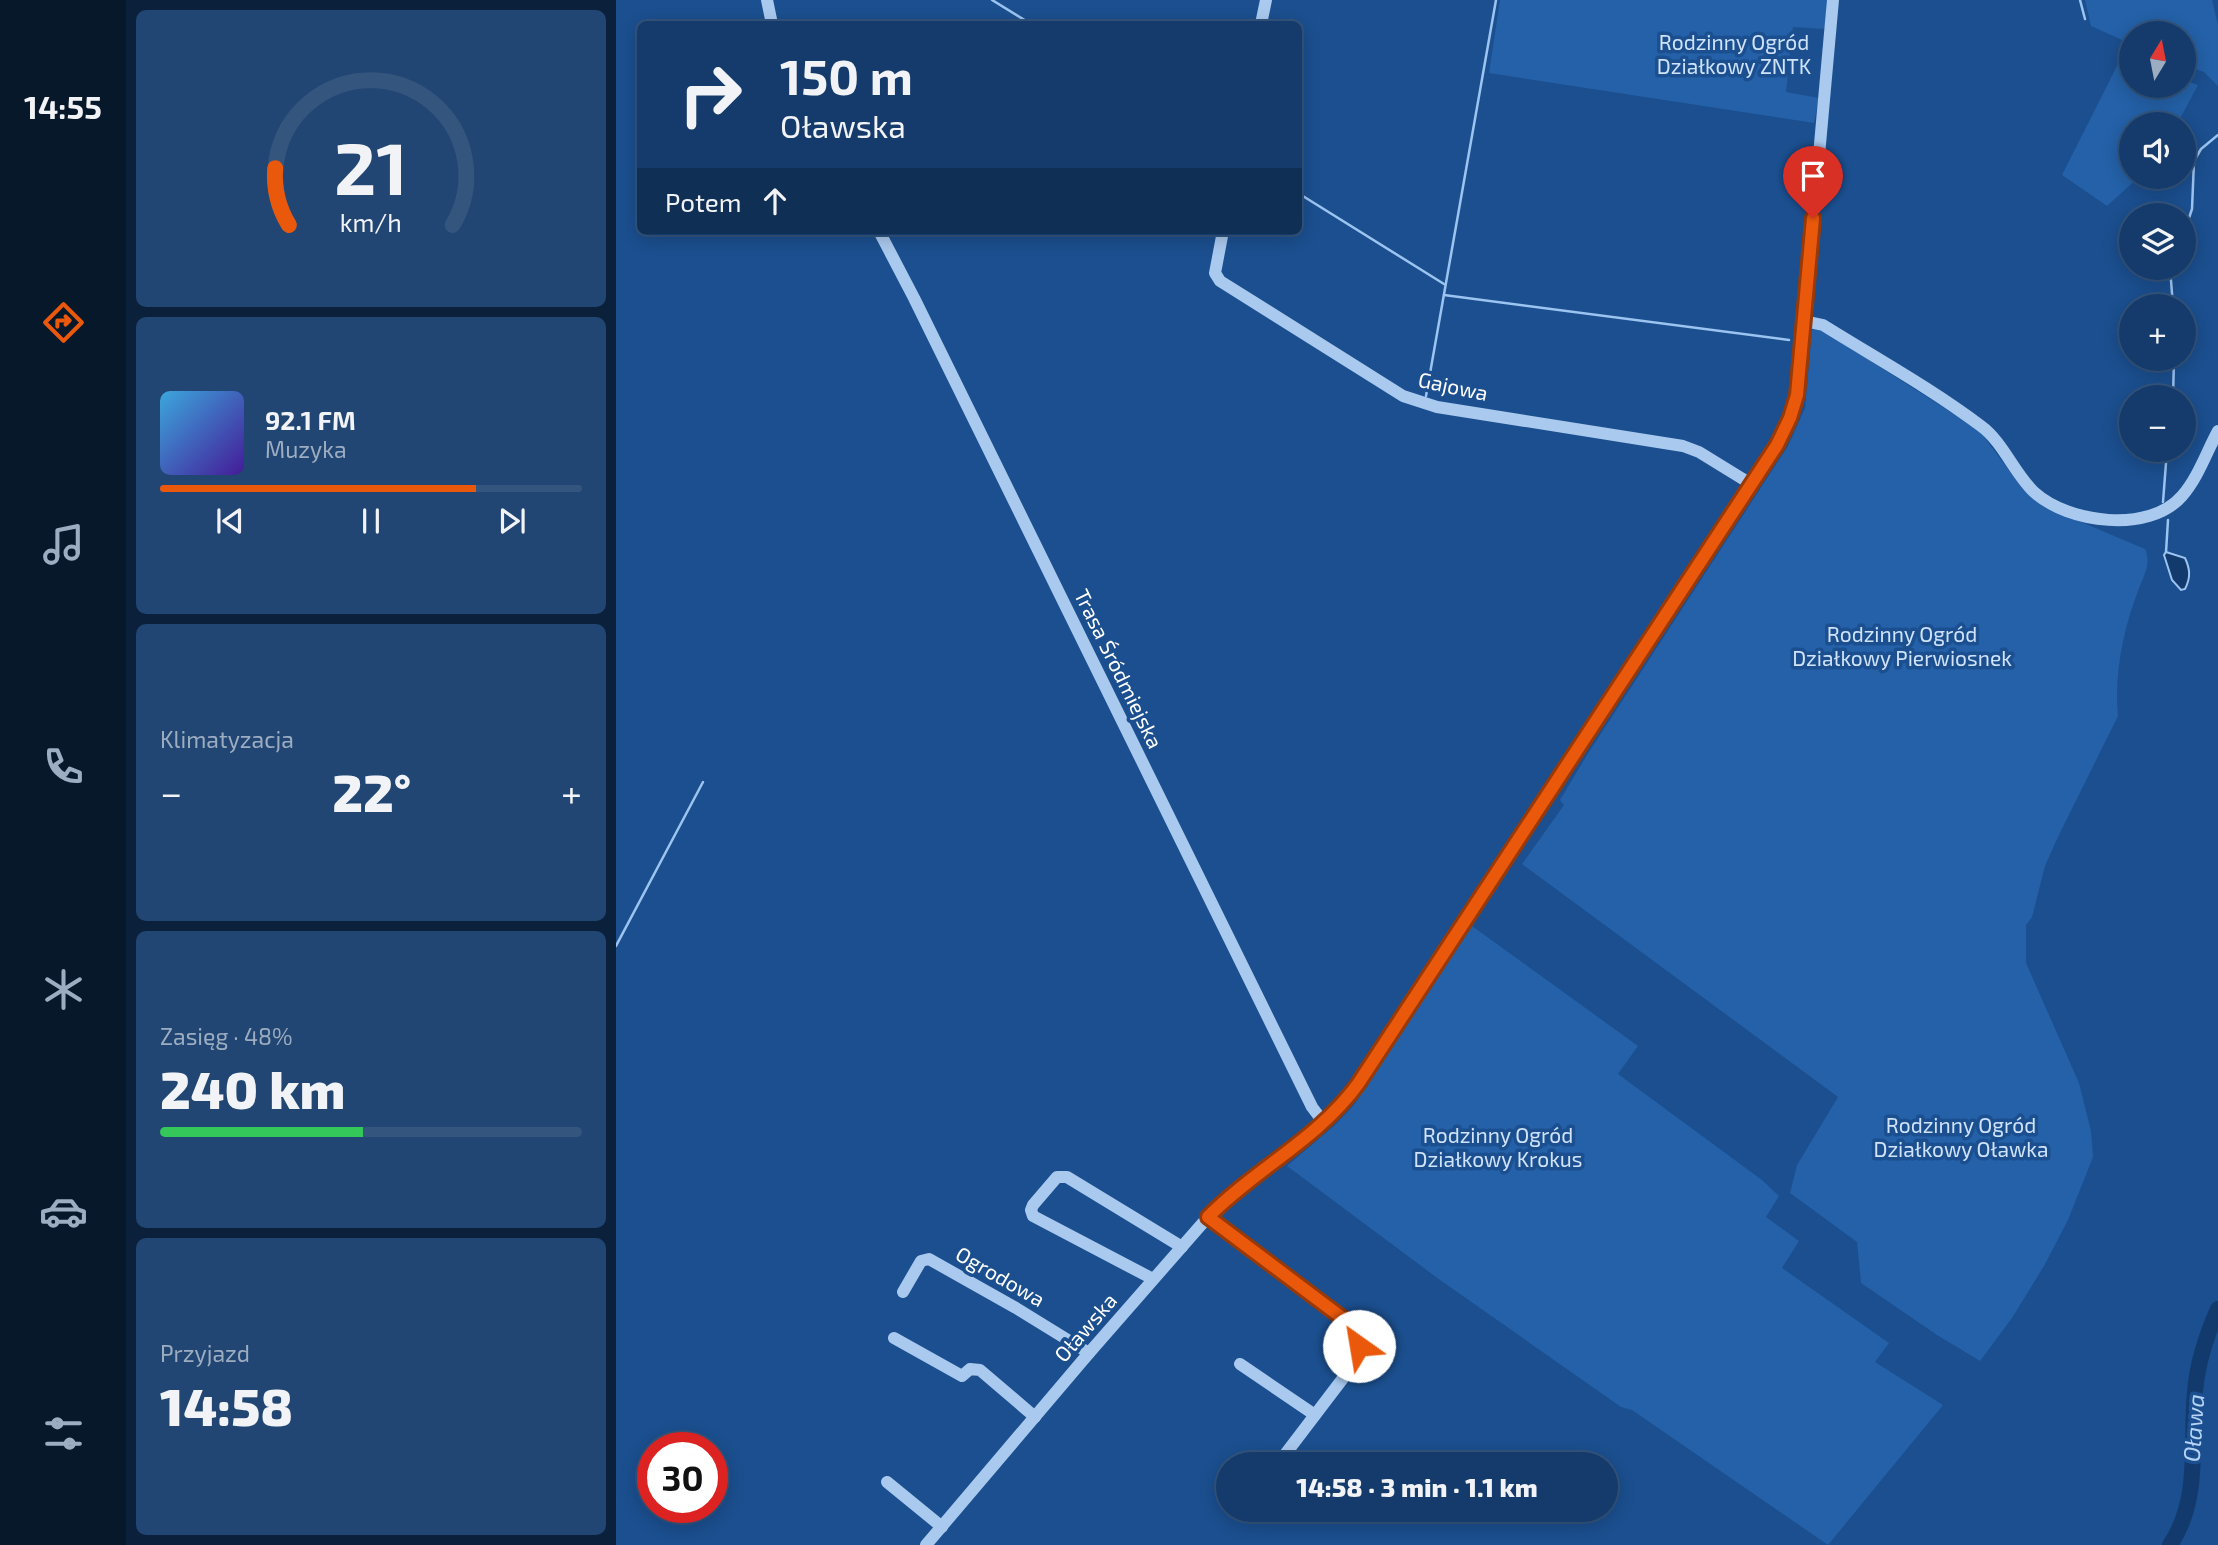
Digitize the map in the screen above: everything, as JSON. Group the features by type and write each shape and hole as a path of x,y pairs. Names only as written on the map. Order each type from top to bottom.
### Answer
{"street":[{"path":"767,0 771,21"},
{"path":"1262,21 1266,0"},
{"name":"Oławska","path":"926,1545 1208,1217 1233,1193 1324,1123 1348,1097 1777,445 1794,410 1833,0"},
{"name":"Trasa Śródmiejska","path":"881,235 1312,1107 1324,1123"},
{"name":"Gajowa","path":"1222,235 1215,273 1220,281 1403,396 1437,407 1683,446 1699,452 1751,484"},
{"path":"1804,321 1824,325 1979,424 1992,436 2033,491 2056,508 2072,514 2133,519 2165,509 2182,496 2218,430"},
{"path":"1153,1279 1033,1216 1033,1205 1057,1177 1067,1177 1182,1247"},
{"path":"1208,1217 1345,1320 1359,1339 1358,1354 1347,1373 1287,1452"},
{"name":"Ogrodowa","path":"903,1292 921,1261 929,1259 1089,1353"},
{"path":"894,1338 962,1376 970,1369 980,1370 1035,1417"},
{"path":"1240,1364 1315,1415"},
{"path":"887,1482 942,1527"}],"green space":[{"name":"Rodzinny Ogród Działkowy ZNTK","path":"1500,0 1827,0 1826,26 1823,29 1793,27 1786,92 1819,98 1814,123 1489,73"},
{"path":"2085,0 2212,0 2218,25 2218,86 2204,72 2196,69 2196,21 2119,21 2119,39 2091,26"},
{"path":"2119,62 2119,98 2191,98 2183,112 2119,112 2119,189 2126,189 2107,206 2062,175"},
{"path":"1817,327 1979,430 2022,488 2041,505 2145,549 2148,560 2128,621 2121,653 2117,685 2118,716 2045,866 2032,917 2026,925 2026,963 2079,1083 2091,1131 2093,1157 2068,1220 2044,1266 2012,1318 1980,1361 1861,1283 1857,1242 1790,1193 1797,1165 1838,1097 1522,864 1564,805 1560,800 1587,755 1788,446 1805,408 1812,330"},
{"name":"Rodzinny Ogród Działkowy Krokus","path":"1472,926 1638,1046 1618,1074 1762,1180 1779,1196 1766,1217 1799,1241 1782,1268 1889,1343 1875,1362 1943,1405 1828,1545 1632,1410 1621,1407 1440,1280 1287,1166 1354,1105"}],"shaded area":[{"path":"2166,552 2185,558 2189,573 2185,589 2181,590 2172,580 2164,555"}],"waterway":[{"path":"992,0 1026,21"},
{"path":"1426,396 1496,0"},
{"path":"2080,0 2085,19"},
{"path":"2192,203 2194,161 2201,149 2218,135"},
{"path":"1302,195 1444,284"},
{"path":"2171,280 2172,294"},
{"path":"1444,295 1789,340"},
{"path":"2173,385 2174,371"},
{"path":"2163,502 2166,462"},
{"path":"2166,552 2168,520"},
{"path":"616,946 703,782"},
{"name":"Oława","path":"2170,1545 2180,1527 2190,1490 2196,1382 2203,1350 2218,1309"}],"route":[{"path":"1359,1346 1356,1332 1345,1320 1208,1217 1233,1193 1324,1123 1358,1084 1777,445 1794,410 1797,395 1813,218"}],"park label":[{"name":"Rodzinny Ogród Działkowy Pierwiosnek","path":"1902,647"},
{"name":"Rodzinny Ogród Działkowy Oławka","path":"1961,1138"}]}
